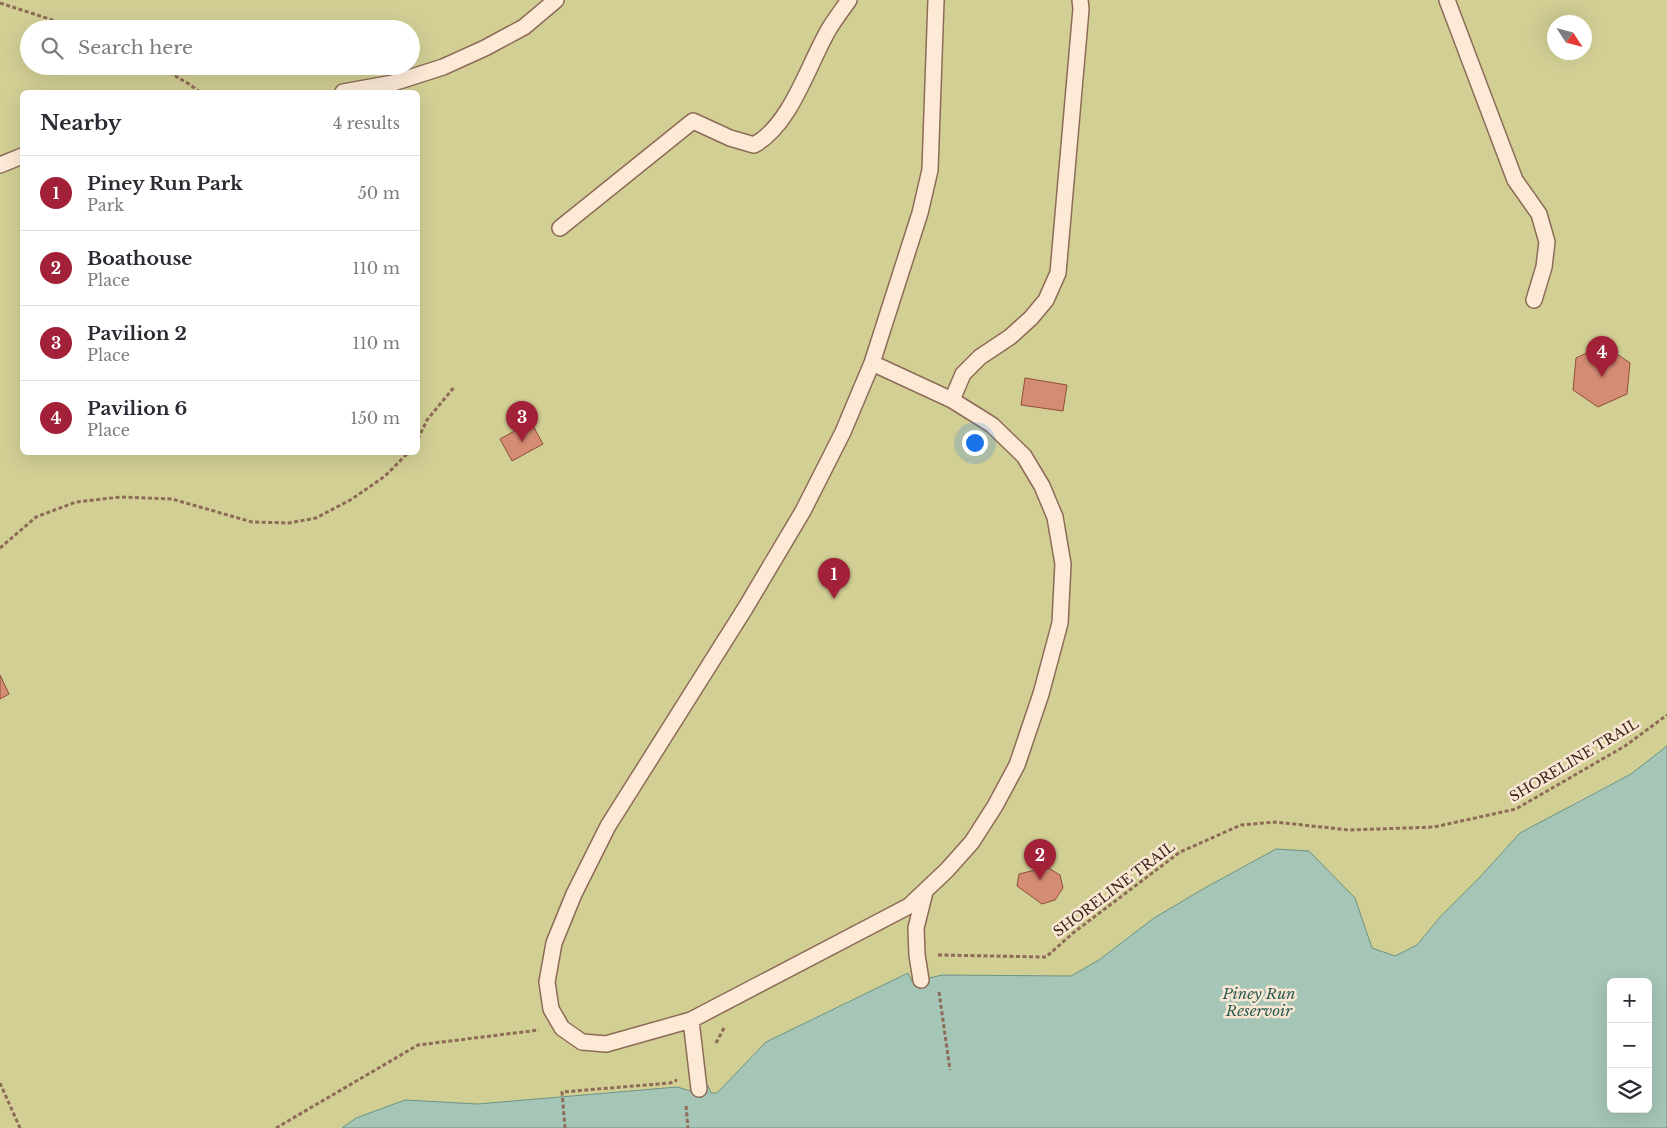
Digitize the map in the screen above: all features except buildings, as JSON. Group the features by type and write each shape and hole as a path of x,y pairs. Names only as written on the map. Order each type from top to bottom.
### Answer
{"lane":[{"path":"420,74 443,67 485,48 524,27 556,0"},
{"path":"560,228 693,120 730,138 754,145 763,140 777,126 789,108 829,29 848,0"},
{"path":"872,363 952,400 992,425 1024,456 1042,486 1055,518 1063,564 1060,623 1041,694 1017,765 995,806 972,842 910,906 691,1020 606,1044 582,1042 562,1028 551,1009 547,982 554,943 574,894 608,826 746,608 803,511 843,432 872,363 920,213 930,170 936,0"},
{"path":"952,400 963,374 980,357 1010,337 1031,318 1046,300 1058,273 1081,9 1080,0"},
{"path":"1447,0 1515,180 1539,214 1548,242 1544,267 1534,300"},
{"path":"354,90 393,83 418,75"},
{"path":"0,165 20,157"},
{"path":"922,980 916,928 925,892"},
{"path":"691,1020 698,1082"}],"path":[{"path":"0,3 52,20"},
{"path":"174,75 197,90"},
{"path":"420,435 427,420 455,386"},
{"path":"0,548 36,517 76,502 121,497 172,499 252,522 288,523 316,518 352,499 385,476 406,455"},
{"name":"SHORELINE TRAIL","path":"918,955 1046,957 1073,932 1180,852 1241,825 1275,822 1348,830 1434,827 1516,809 1626,746 1667,716"},
{"path":"938,984 950,1070"},
{"path":"715,1044 722,1030 728,1024"},
{"path":"276,1128 418,1045 562,1028"},
{"path":"565,1128 562,1092 670,1083 683,1078 698,1082"},
{"path":"0,1083 20,1128"}],"shaded area":[{"path":"0,0 1667,0 1667,746 1631,774 1574,803 1481,876 1440,917 1417,945 1394,956 1372,948 1355,898 1276,849 1154,918 1099,960 1071,976 942,975 912,982 908,973 766,1042 717,1093 691,1091 677,1087 478,1104 405,1100 356,1118 342,1128 0,1128"}],"water":[{"name":"Piney Run Reservoir","path":"1667,746 1667,1128 342,1128 356,1118 405,1100 478,1104 677,1087 691,1091 708,1086 711,1093 717,1093 766,1042 908,973 912,982 942,975 1071,976 1099,960 1154,918 1276,849 1309,851 1355,898 1372,948 1395,956 1417,945 1440,917 1520,833 1631,774"}],"place":[{"name":"Pavilion 6","path":"1602,377"},
{"name":"Pavilion 2","path":"522,442"},
{"name":"Piney Run Park","path":"834,599"},
{"name":"Boathouse","path":"1040,880"}]}
